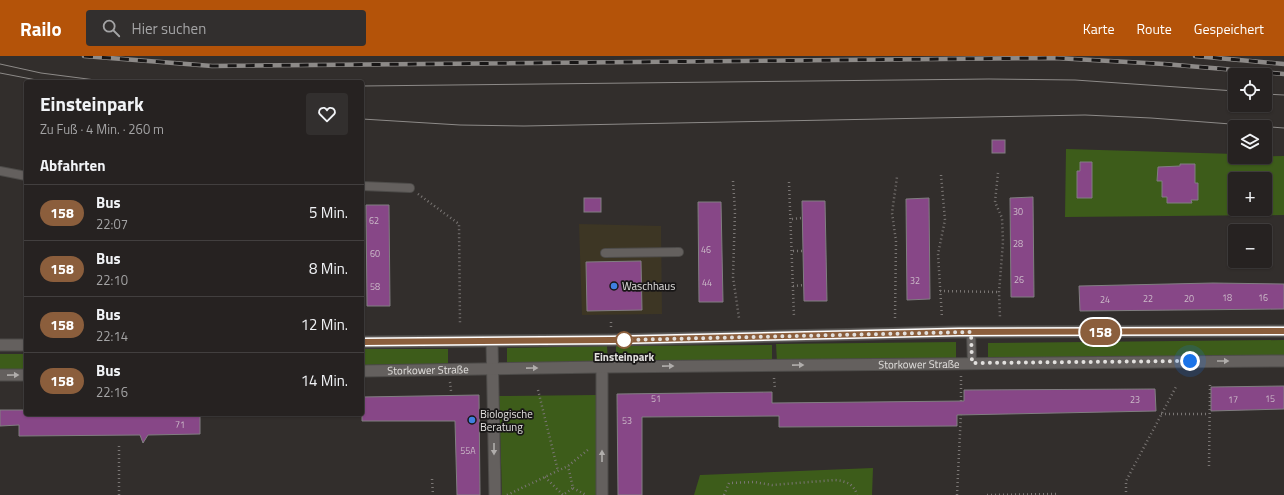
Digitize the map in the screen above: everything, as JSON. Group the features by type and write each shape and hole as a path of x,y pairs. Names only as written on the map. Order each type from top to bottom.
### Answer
{"street":[{"path":"364,342 492,342 971,332 1284,331"},
{"path":"492,342 494,495"},
{"path":"0,345 24,345"},
{"name":"Storkower Straße","path":"364,371 493,368 1284,361"},
{"path":"602,367 602,495"},
{"path":"0,375 24,375"}],"lane":[{"path":"0,171 24,176"},
{"path":"364,186 410,188"},
{"path":"605,253 679,252"},
{"path":"971,332 972,363"}],"path":[{"path":"998,173 995,202 1002,218 1003,242 999,292 1000,317"},
{"path":"941,175 944,220 938,254 942,318"},
{"path":"895,318 896,241 892,213 897,177"},
{"path":"733,181 735,211 734,277 739,318"},
{"path":"789,182 792,219 794,318"},
{"path":"410,188 459,224 460,323"},
{"path":"792,219 802,218"},
{"path":"793,251 803,251"},
{"path":"793,286 804,285"},
{"path":"940,291 999,292"},
{"path":"1126,492 1126,481 1177,384"},
{"path":"1209,466 1210,384"},
{"path":"961,387 961,404"},
{"path":"538,390 558,471"},
{"path":"957,495 961,412"},
{"path":"1161,414 1210,414"},
{"path":"506,495 568,466 595,443 602,442"},
{"path":"119,446 119,495"},
{"path":"568,466 572,488"},
{"path":"545,477 563,495 572,488 576,488 586,495"},
{"path":"432,479 433,495"},
{"path":"724,495 730,483 754,482 772,485 835,480 844,481 850,484 857,495"},
{"path":"987,495 1057,495"}],"shaded area":[{"path":"579,224 661,226 662,314 582,315"}],"green space":[{"path":"1066,149 1228,154 1228,164 1272,164 1272,156 1284,156 1284,215 1272,215 1272,172 1228,172 1228,216 1065,217"},
{"path":"1284,340 1284,355 988,358 988,343"},
{"path":"956,342 956,359 777,362 776,344"},
{"path":"772,345 772,362 616,364 616,346"},
{"path":"607,346 608,364 507,365 507,348"},
{"path":"364,349 448,349 448,364 364,365"},
{"path":"0,354 24,354 24,369 0,369"},
{"path":"596,395 596,495 502,495 499,396"},
{"path":"873,468 872,495 694,495 700,475"}],"building":[{"path":"992,140 1005,140 1005,153 992,153"},
{"path":"1080,162 1092,162 1092,198 1077,198 1077,171 1080,171"},
{"path":"1180,164 1195,164 1195,183 1198,183 1198,200 1191,200 1192,203 1167,203 1167,197 1162,197 1162,181 1157,181 1158,167 1180,166"},
{"path":"1033,197 1034,297 1011,297 1010,198"},
{"path":"584,198 601,198 601,212 584,212"},
{"path":"929,198 930,299 907,300 906,199"},
{"path":"802,201 825,201 827,301 804,301"},
{"path":"698,202 721,202 723,302 699,302"},
{"path":"366,205 389,205 390,306 367,306"},
{"name":"Waschhaus","path":"641,261 642,310 587,311 586,262"},
{"path":"1213,283 1284,284 1284,309 1080,311 1079,286"},
{"path":"1284,386 1284,409 1211,411 1211,387"},
{"path":"1155,389 1156,411 957,415 957,426 779,427 779,416 642,417 642,495 618,495 617,394 772,392 772,403 964,401 964,390"},
{"path":"479,395 480,495 457,495 455,421 362,421 362,416 364,416 364,397"},
{"path":"0,410 24,410 24,416 200,416 200,434 148,435 143,443 140,435 19,436 19,425 0,426"}],"tram line":[{"path":"0,64 41,73 95,80"},
{"path":"0,73 37,80"},
{"path":"364,86 989,79 1075,80 1228,91"},
{"path":"1272,94 1284,95"},
{"path":"364,119 460,125 524,126 1085,115 1151,118 1284,128"}],"railway":[{"path":"84,56 212,66 1055,58 1164,64 1284,74"},
{"path":"1195,56 1284,64"}],"bus line":[{"name":"158","path":"364,342 612,340 959,332 1284,331"}],"place":[{"name":"Waschhaus","path":"614,286"},
{"name":"Einsteinpark","path":"624,340"},
{"name":"Biologische Beratung","path":"472,420"}],"route":[{"path":"624,340 971,332 972,363 1190,361"}]}
